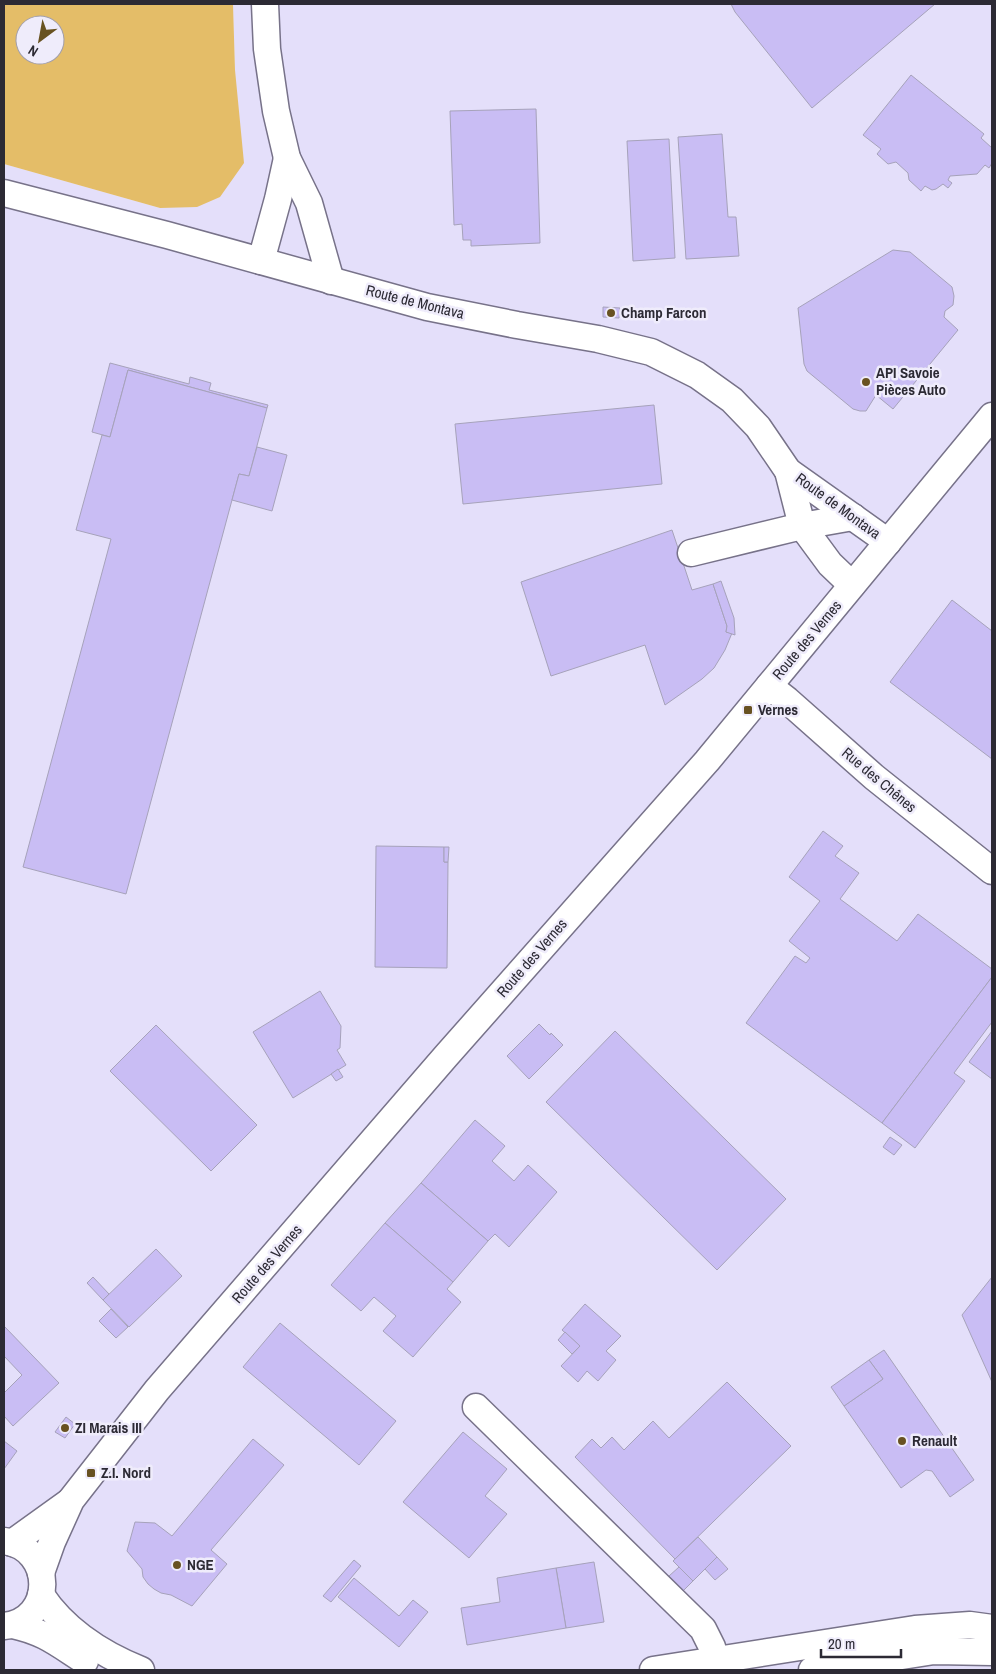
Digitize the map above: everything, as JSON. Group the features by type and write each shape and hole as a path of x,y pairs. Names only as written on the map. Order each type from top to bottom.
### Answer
{"street":[{"path":"265,4 267,49 276,111 287,158 309,203 331,281"},
{"path":"261,261 287,158"},
{"name":"Route de Montava","path":"4,192 427,307 651,352 697,375 732,400 758,426 788,470 888,542"},
{"name":"Route des Vernes","path":"8,1625 29,1615 36,1606 52,1542 71,1500 157,1390 491,1004 707,761 992,416"},
{"name":"Route de Montava","path":"788,470 802,526 830,564 852,585"},
{"path":"691,553 802,526 853,517"},
{"name":"Rue des Chênes","path":"769,686 874,777 992,871"},
{"path":"476,1406 703,1630 718,1666"},
{"name":"Route des Vernes","path":"8,1542 71,1500"},
{"path":"8,1542 25,1549 39,1566 41,1584 57,1616 76,1634 117,1659 141,1670"},
{"path":"8,1625 31,1629 46,1636 102,1670"},
{"path":"812,1670 848,1658 915,1629 970,1625 992,1628"},
{"path":"653,1670 934,1651 992,1652"}],"shaded area":[{"path":"4,4 233,4 235,70 244,163 220,197 197,207 160,208 4,164"},
{"path":"233,4 992,4 992,1670 4,1670 4,164 160,208 235,70"}],"building":[{"path":"731,4 935,4 812,108 735,12"},
{"path":"911,75 984,134 981,138 992,148 992,163 989,168 985,165 977,174 950,176 948,180 952,183 948,188 943,184 932,190 925,186 921,191 909,180 908,173 896,162 888,164 877,154 881,149 863,135"},
{"path":"536,109 540,243 471,246 471,240 463,240 462,224 454,225 450,111"},
{"path":"722,134 728,217 736,217 739,256 686,259 678,137"},
{"path":"669,139 675,258 633,261 627,141"},
{"path":"893,250 910,252 952,287 953,305 945,311 944,317 958,330 893,409 876,395 866,411 860,411 853,409 807,371 804,364 798,308"},
{"name":"Champ Farcon","path":"603,307 620,308 619,318 603,317"},
{"path":"110,363 189,384 190,377 211,383 209,390 268,405 267,408 128,370 110,437 92,432"},
{"path":"128,370 267,408 249,476 239,474 126,894 23,867 111,539 76,530 102,435 110,437"},
{"path":"654,405 662,484 463,504 455,424"},
{"path":"257,447 287,455 272,511 232,500 239,474 249,476"},
{"path":"672,530 692,590 713,584 727,626 726,632 732,633 725,650 714,668 702,679 665,705 645,645 551,676 521,582"},
{"path":"721,581 734,618 735,635 726,632 727,626 713,584"},
{"path":"952,600 992,631 992,759 890,682"},
{"path":"823,831 843,846 835,856 859,873 840,899 897,941 918,914 992,969 992,977 882,1123 746,1023 795,956 806,963 810,958 789,941 820,901 789,877"},
{"path":"376,846 444,847 444,862 448,862 447,968 375,967"},
{"path":"444,847 449,847 448,862 444,862"},
{"path":"992,977 992,1022 954,1073 965,1081 915,1148 882,1123"},
{"path":"320,991 341,1026 340,1048 337,1050 346,1065 293,1098 253,1032"},
{"path":"539,1024 563,1045 529,1079 507,1056"},
{"path":"156,1025 257,1125 211,1171 110,1071"},
{"path":"615,1031 786,1199 717,1270 546,1102"},
{"path":"992,1031 992,1079 969,1062"},
{"path":"338,1069 343,1077 336,1081 331,1074"},
{"path":"475,1120 505,1146 492,1161 514,1181 528,1165 557,1192 509,1247 495,1234 488,1241 421,1183"},
{"path":"890,1137 902,1145 894,1155 883,1147"},
{"path":"421,1183 488,1241 453,1282 385,1223"},
{"path":"385,1223 453,1282 447,1289 461,1302 413,1357 383,1331 396,1316 374,1297 361,1311 331,1285"},
{"path":"156,1249 182,1276 129,1327 103,1300"},
{"path":"93,1277 109,1294 103,1300 87,1283"},
{"path":"992,1277 992,1382 962,1315"},
{"path":"585,1304 621,1336 606,1351 616,1360 598,1381 587,1371 578,1382 561,1366 580,1346 562,1330"},
{"path":"111,1309 128,1327 116,1338 99,1321"},
{"path":"280,1323 396,1421 359,1465 243,1367"},
{"path":"4,1326 59,1383 13,1426 4,1416 4,1393 22,1375 4,1356"},
{"path":"565,1332 580,1346 572,1354 558,1340"},
{"path":"884,1350 974,1480 950,1497 932,1471 926,1470 901,1488 844,1406 883,1379 869,1360"},
{"path":"869,1360 883,1379 844,1406 831,1387"},
{"path":"727,1382 791,1446 675,1559 575,1457 592,1439 601,1448 612,1437 624,1450 653,1421 669,1438"},
{"name":"ZI Marais III","path":"66,1417 75,1424 65,1438 55,1432"},
{"path":"463,1432 507,1469 485,1496 507,1514 469,1558 403,1502"},
{"path":"253,1439 284,1465 211,1550 227,1564 192,1606 154,1589 143,1577 142,1569 127,1551 135,1522 155,1523 172,1536"},
{"path":"4,1441 17,1451 4,1469"},
{"path":"698,1537 717,1557 693,1581 673,1561"},
{"path":"717,1557 728,1569 715,1580 705,1569"},
{"path":"354,1560 361,1566 331,1602 323,1596"},
{"path":"594,1562 604,1622 566,1628 556,1568"},
{"path":"679,1567 693,1581 683,1591 669,1576"},
{"path":"556,1568 566,1628 467,1645 461,1608 500,1602 497,1578"},
{"path":"354,1578 399,1616 413,1600 428,1612 399,1647 338,1597"}],"place":[{"name":"Champ Farcon","path":"611,313"},
{"name":"API Savoie Pièces Auto","path":"866,382"},
{"name":"Vernes","path":"748,710"},
{"name":"ZI Marais III","path":"65,1428"},
{"name":"Renault","path":"902,1441"},
{"name":"Z.I. Nord","path":"91,1473"},
{"name":"NGE","path":"177,1565"}]}
